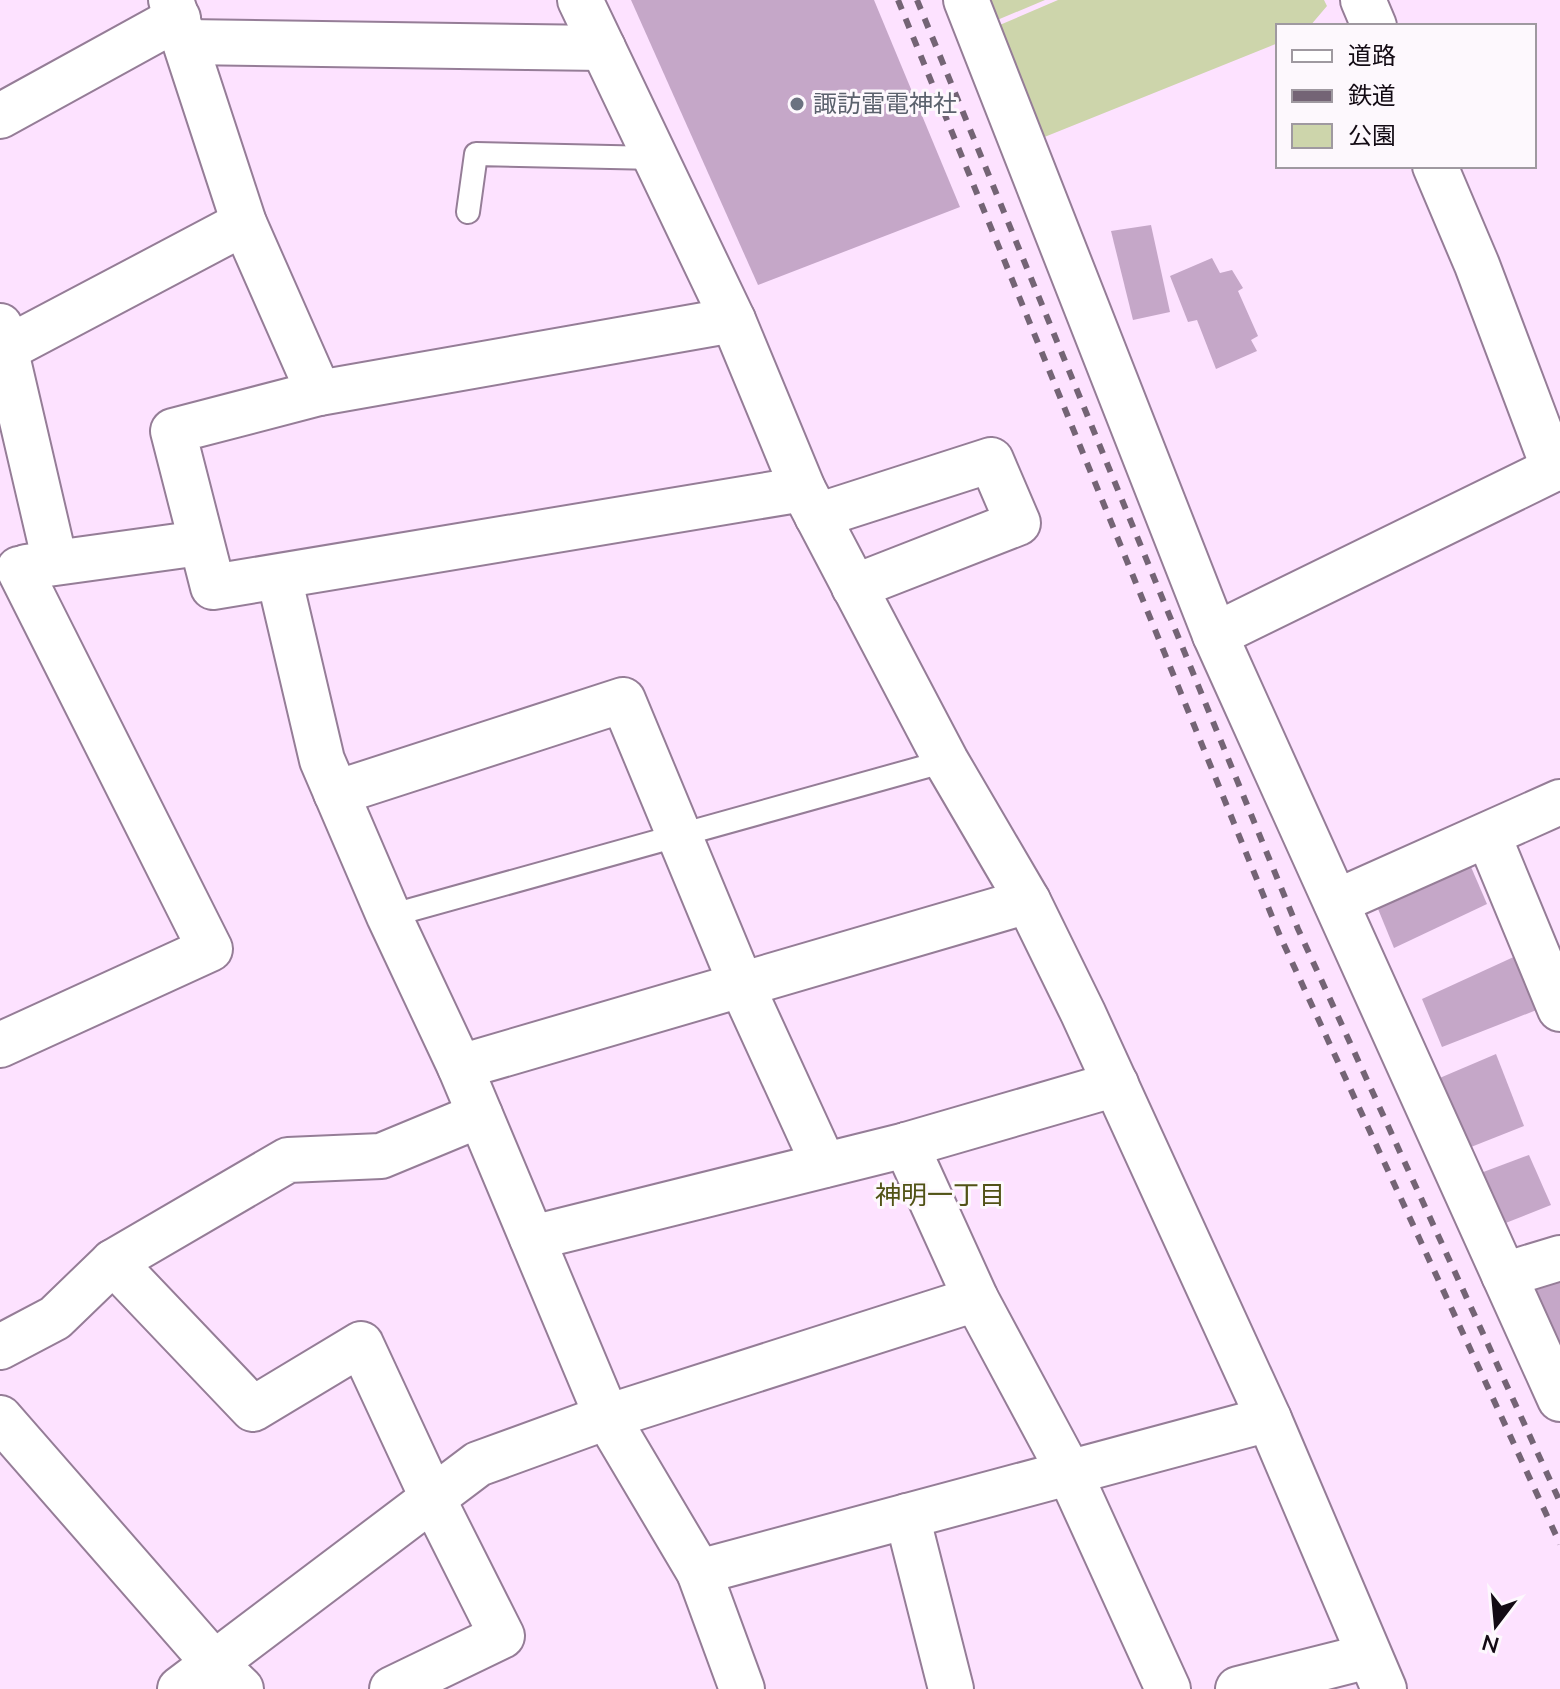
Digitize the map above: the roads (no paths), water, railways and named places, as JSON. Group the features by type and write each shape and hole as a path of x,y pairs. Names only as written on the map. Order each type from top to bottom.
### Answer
{"street":[{"path":"580,0 733,320 810,502 946,761 1028,901 1116,1084 1269,1419 1376,1673 1238,1689"},
{"path":"966,0 1215,635 1560,1399"},
{"path":"1363,0 1373,24"},
{"path":"0,116 179,20 603,48"},
{"path":"179,20 244,223 319,393"},
{"path":"1215,635 1557,468 1436,168"},
{"path":"0,1045 210,949 25,567 2,342 244,223"},
{"path":"733,320 319,393 173,431 213,587 810,502 991,460 1018,523 854,587"},
{"path":"25,567 200,543"},
{"path":"279,577 322,760 389,916 460,1067 607,1417 699,1572 742,1689"},
{"path":"336,793 623,700 741,984 824,1165"},
{"path":"1336,902 1560,802"},
{"path":"1488,835 1560,1009"},
{"path":"460,1067 1028,901"},
{"path":"532,1238 906,1145 1116,1084"},
{"path":"0,1347 55,1318 113,1262 288,1160 381,1156 480,1115"},
{"path":"906,1145 976,1299 1069,1472 1168,1689"},
{"path":"1504,1275 1560,1258"},
{"path":"113,1262 253,1409 361,1344 433,1499 502,1636 392,1689"},
{"path":"0,1418 211,1680 478,1464 607,1417 976,1299"},
{"path":"699,1572 1269,1419"},
{"path":"907,1516 951,1689"}],"lane":[{"path":"468,212 476,154 656,158"},
{"path":"389,916 946,761"}],"railway":[{"path":"898,0 1280,936 1560,1544"},
{"path":"917,0 1298,929 1560,1502"}],"place":[{"name":"諏訪雷電神社","path":"797,104"}],"district":[{"name":"神明一丁目","path":"940,1195"}]}
